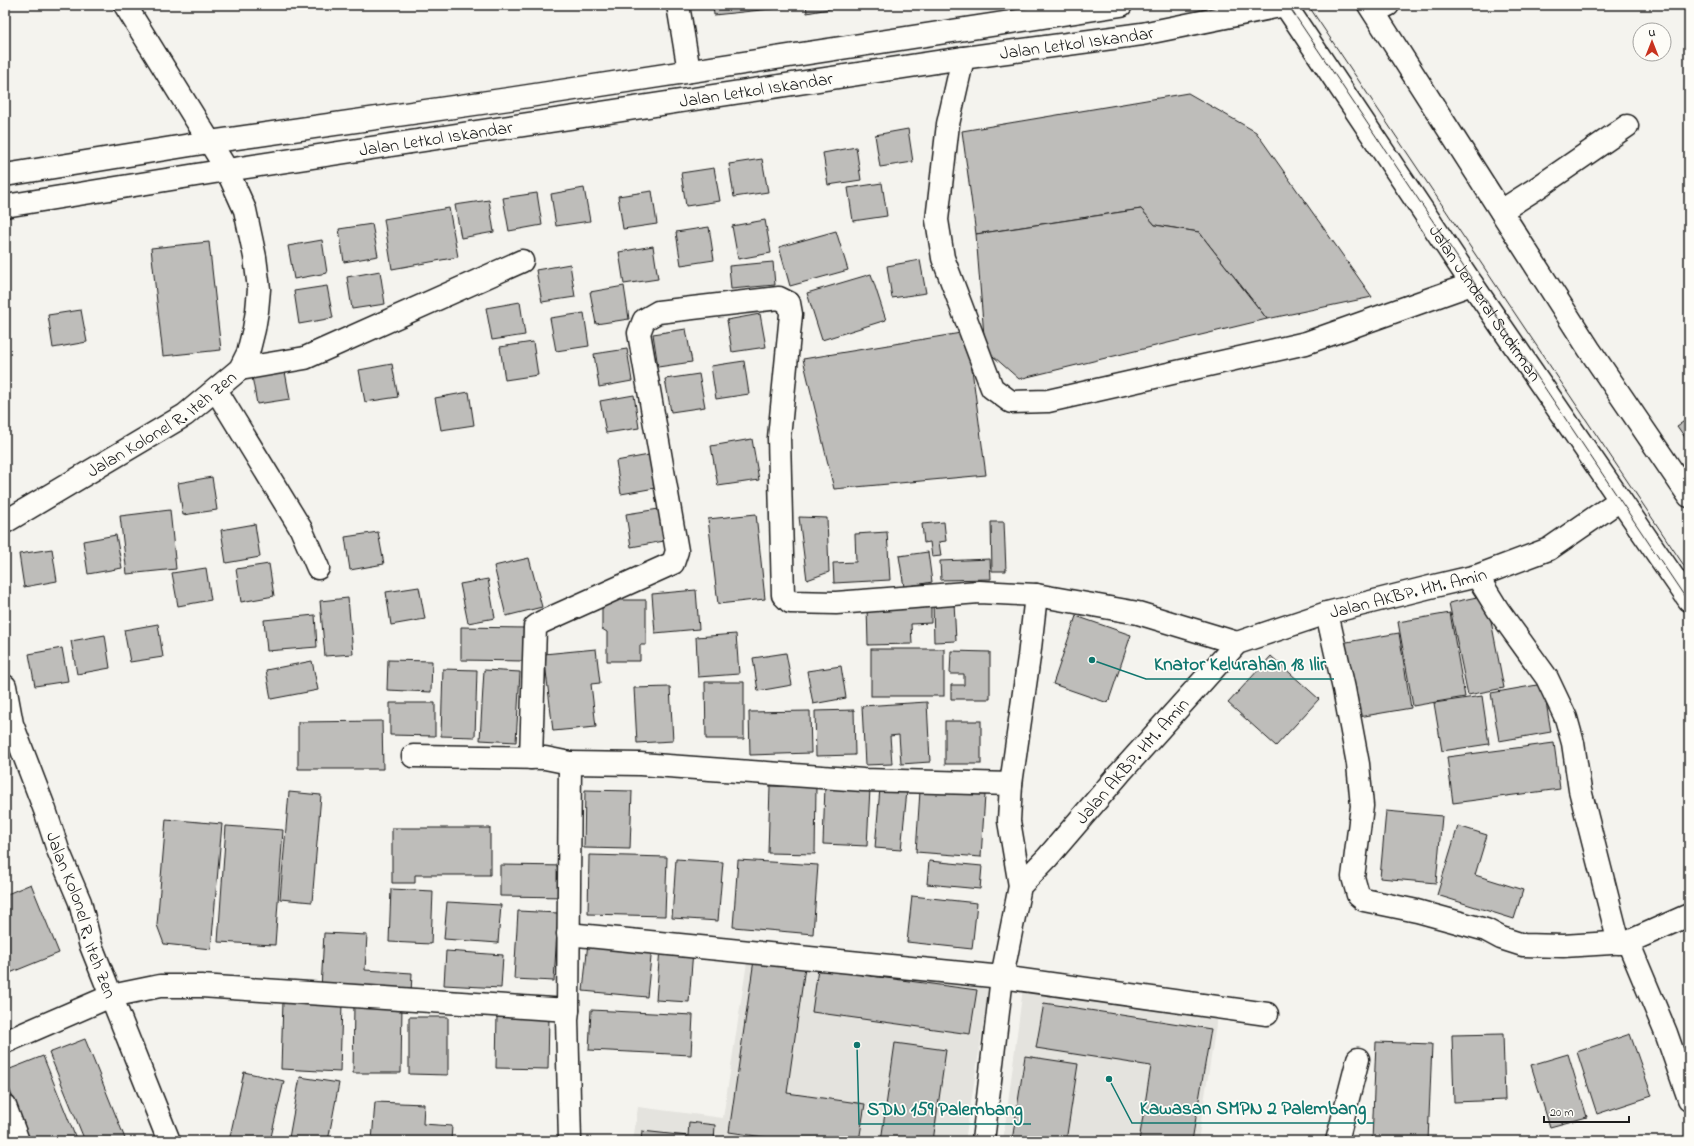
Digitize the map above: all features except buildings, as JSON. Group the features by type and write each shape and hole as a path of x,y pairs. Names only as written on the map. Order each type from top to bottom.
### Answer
{"main road":[{"name":"Jalan Kolonel R. Iteh Zen","path":"5,522 185,415 240,369 248,353 254,329 258,311 259,289 255,257 245,210 227,170 125,5"},
{"path":"678,5 689,71"},
{"name":"Jalan Letkol Iskandar","path":"5,175 209,142 1121,5"},
{"name":"Jalan Letkol Iskandar","path":"5,206 227,170 963,58 1142,34 1192,14 1285,5"},
{"name":"Jalan Jenderal Sudirman","path":"1285,5 1472,284 1689,600"},
{"path":"1377,7 1501,211 1589,349 1689,496"},
{"path":"963,58 948,124 937,220 944,258 992,388 1010,402 1048,401 1306,343 1472,284"},
{"path":"1501,211 1627,126"},
{"path":"240,369 305,358 522,261"},
{"path":"531,758 535,627 542,622 673,563 677,551 639,333 644,320 658,312 779,298 789,303 791,314 779,438 783,595 790,602 836,603 979,592 1036,595 1138,613 1237,643"},
{"path":"216,390 301,529 318,568"},
{"name":"Jalan AKBP. HM. Amin","path":"1020,886 1047,858 1120,773 1237,643 1327,613 1430,586 1477,576 1549,549 1620,500"},
{"path":"1477,576 1498,610 1547,678 1566,718 1573,743 1580,790 1624,942 1666,1033 1689,1099"},
{"path":"983,1141 1002,977 1020,886 1009,821 1010,784 1029,657 1036,595"},
{"path":"1327,613 1344,689 1358,764 1362,806 1353,877 1358,895 1364,900 1418,910 1486,930 1501,938 1523,945 1563,946 1624,942 1689,915"},
{"name":"Jalan Kolonel R. Iteh Zen","path":"5,686 9,725 46,810 58,850 80,902 90,943 169,1141"},
{"path":"413,756 545,758 570,763 640,764 863,780 1010,784"},
{"path":"570,763 567,1018 570,1141"},
{"path":"568,934 1002,977 1267,1014"},
{"path":"5,1042 111,996 160,986 201,986 568,1010"},
{"path":"1337,1141 1358,1059"},
{"path":"5,1106 18,1141"}],"shaded area":[{"path":"748,956 990,982 965,1141 633,1141 638,1107 723,1118"},
{"path":"1023,988 1217,1018 1198,1141 1003,1141"}],"tram line":[{"path":"1288,5 1689,603"},
{"path":"1308,5 1689,573"}],"place":[{"name":"Knator Kelurahan 18 Ilir","path":"1092,660"},
{"name":"SDN 159 Palembang","path":"857,1045"},
{"name":"Kawasan SMPN 2 Palembang","path":"1109,1079"}]}
